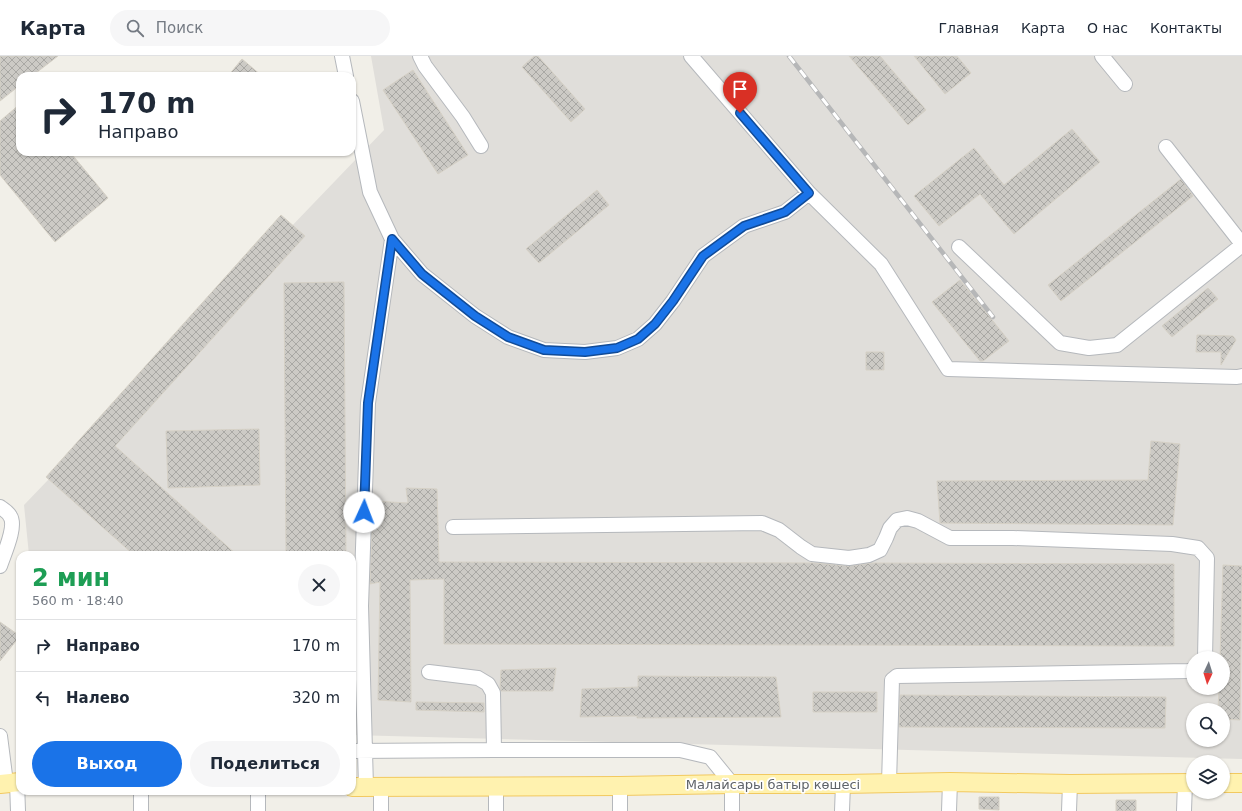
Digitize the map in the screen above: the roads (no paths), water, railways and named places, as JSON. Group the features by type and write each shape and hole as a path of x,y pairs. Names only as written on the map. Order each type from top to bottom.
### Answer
{"main road":[{"name":"Малайсары батыр көшесі","path":"366,787 950,782 1070,784 1186,783"},
{"path":"1230,783 1242,783"}],"street":[{"path":"342,56 345,72"},
{"path":"420,56 425,66 463,117 481,146"},
{"path":"691,56 809,193 881,264 948,369 1242,376"},
{"path":"1102,56 1125,84"},
{"path":"356,121 370,192 392,239 422,274 475,316 508,337 544,350 585,352 617,348 638,339 655,324 673,301 703,256 744,226 785,212 809,193"},
{"path":"959,246 1060,343 1089,348 1117,345 1242,244 1166,148"},
{"path":"381,811 366,787 359,751 361,606 368,403 392,239"},
{"path":"0,507 10,515 12,528 0,566"},
{"path":"453,527 762,523 779,530 812,554 849,558 869,555 880,550 890,528 897,520 907,518 918,521 950,538 1013,538 1172,544 1198,548 1206,558 1205,651"},
{"path":"889,783 892,680 897,676 1186,671"},
{"path":"429,672 478,678 488,684 493,693 494,750"},
{"path":"0,736 18,811"},
{"path":"359,751 680,750 710,757 732,784 732,811"},
{"path":"950,782 950,811"},
{"path":"842,784 842,811"},
{"path":"1069,811 1070,784"},
{"path":"496,786 496,811"},
{"path":"620,786 620,811"},
{"path":"141,795 141,811"},
{"path":"258,795 258,811"},
{"path":"1184,811 1186,799"}],"railway":[{"path":"789,56 993,317"}]}
